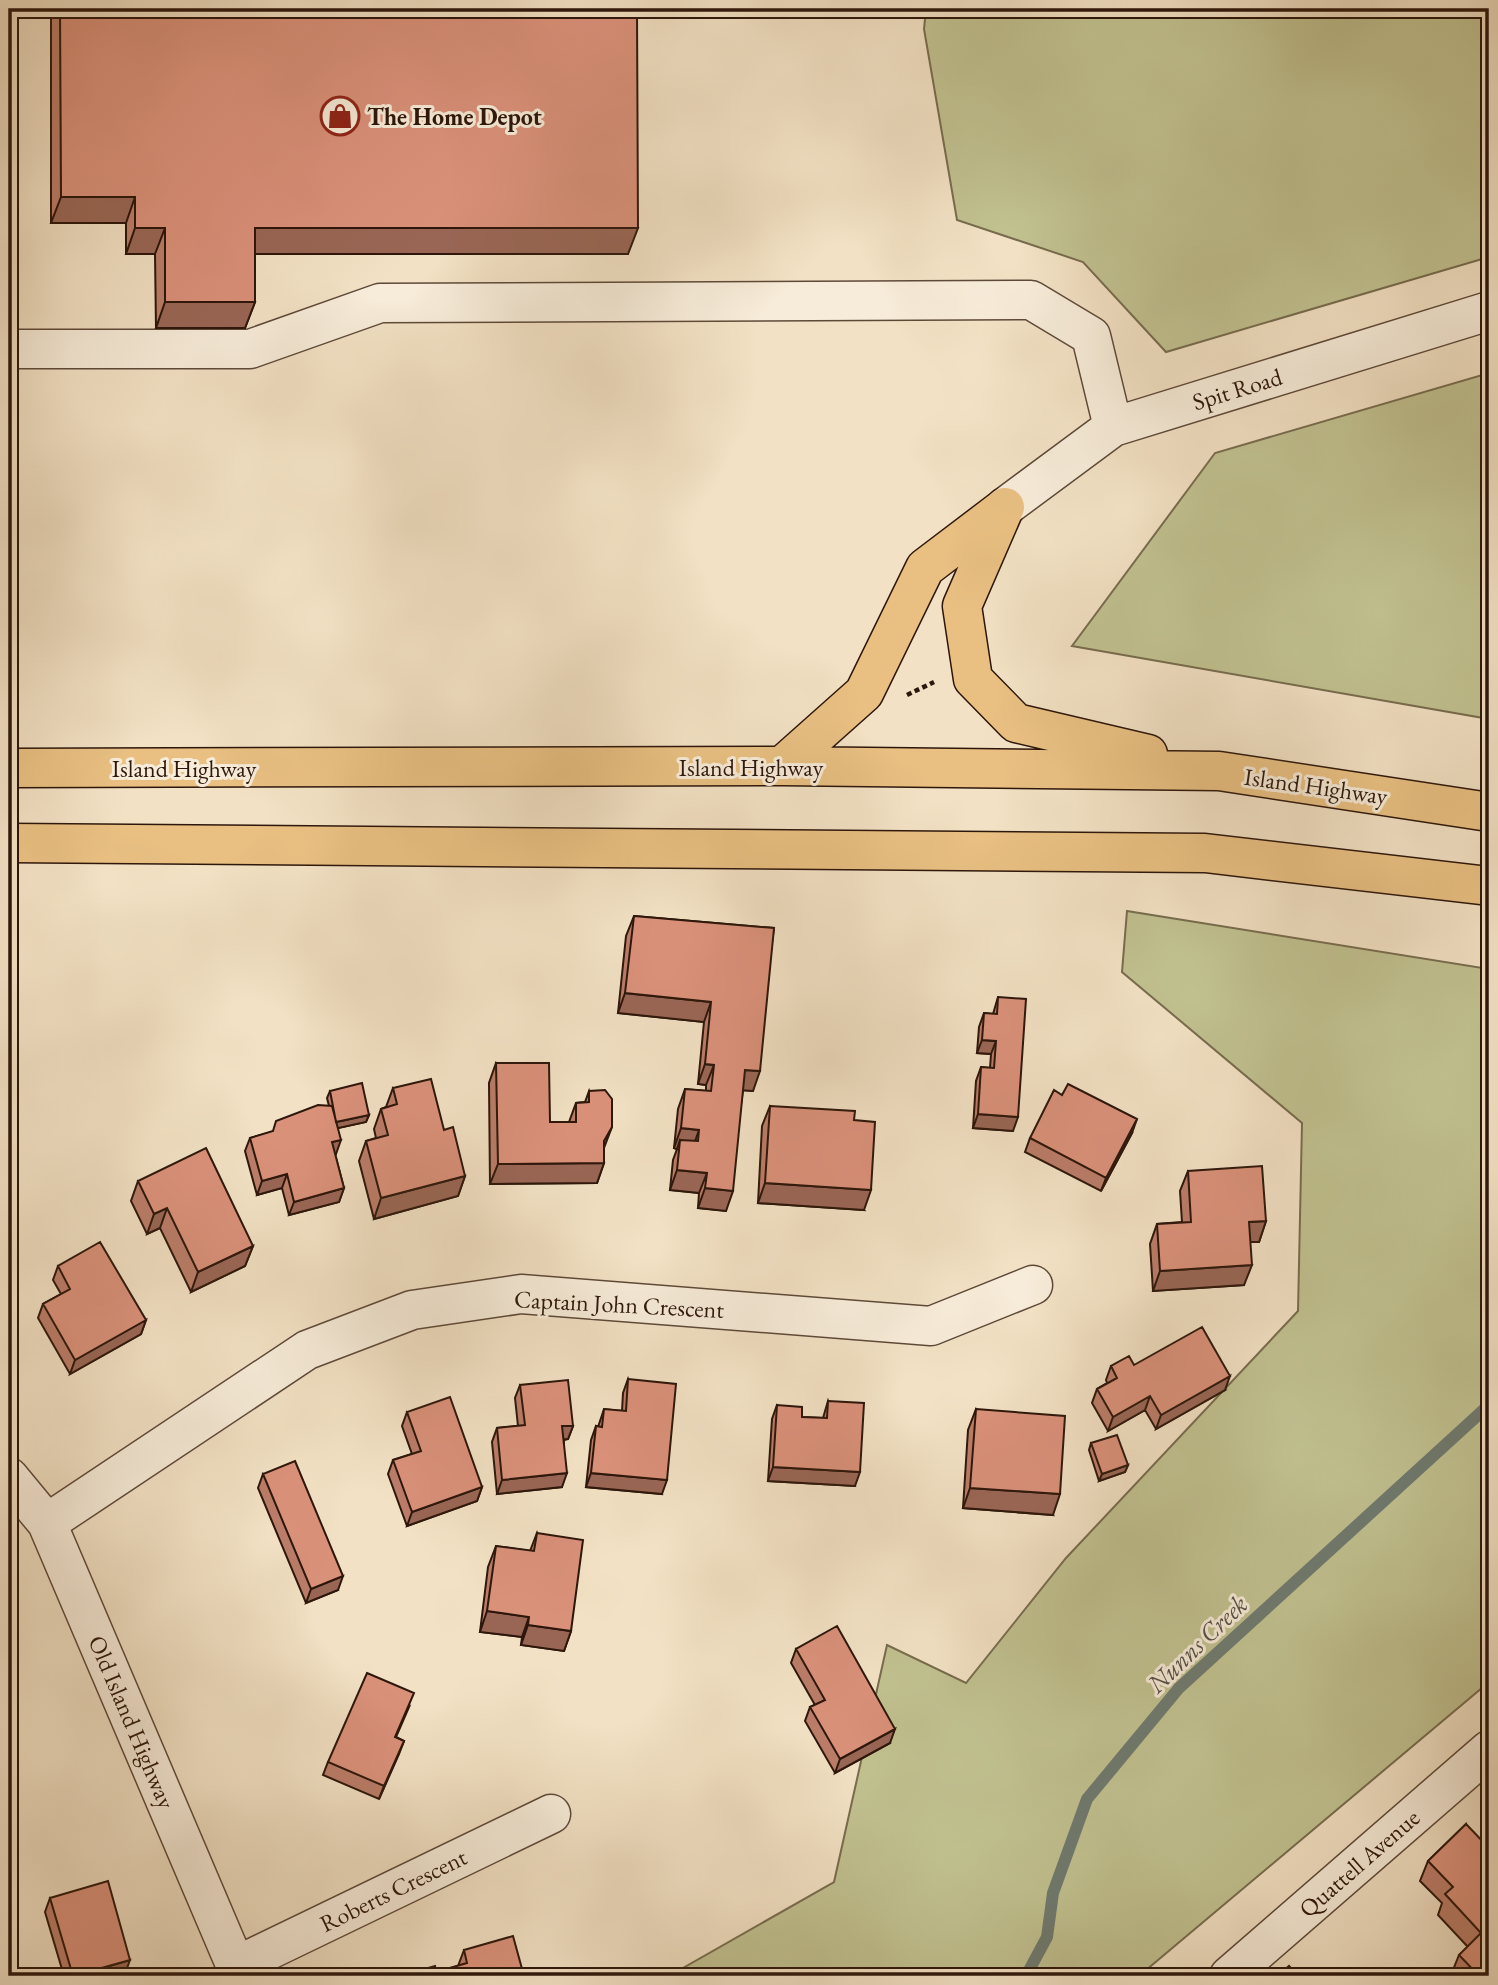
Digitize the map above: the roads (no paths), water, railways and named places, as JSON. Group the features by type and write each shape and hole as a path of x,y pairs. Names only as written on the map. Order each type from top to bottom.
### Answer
{"main road":[{"path":"782,766 864,693 925,568 1005,507"},
{"path":"1005,507 962,606 973,679 1016,723 1219,771"},
{"path":"9,751 163,768"},
{"name":"Island Highway","path":"9,768 782,766 1219,771 1489,812"},
{"path":"9,843 1205,853 1489,886"}],"street":[{"path":"9,349 250,349 380,303 1031,300 1091,336 1113,427"},
{"name":"Spit Road","path":"1005,507 1113,427 1489,311"},
{"name":"Captain John Crescent","path":"47,1523 307,1350 412,1310 521,1294 931,1326 1033,1284"},
{"name":"Old Island Highway","path":"9,1477 47,1523 238,1971"},
{"name":"Quattell Avenue","path":"1229,1976 1489,1750"},
{"name":"Roberts Crescent","path":"238,1971 551,1814"}],"waterway":[{"name":"Nunns Creek","path":"1026,1976 1047,1937 1053,1893 1087,1799 1179,1688 1489,1405"},
{"name":"Nunns Creek","path":"828,1976 838,1976"}],"place":[{"name":"The Home Depot","path":"340,116"}]}
